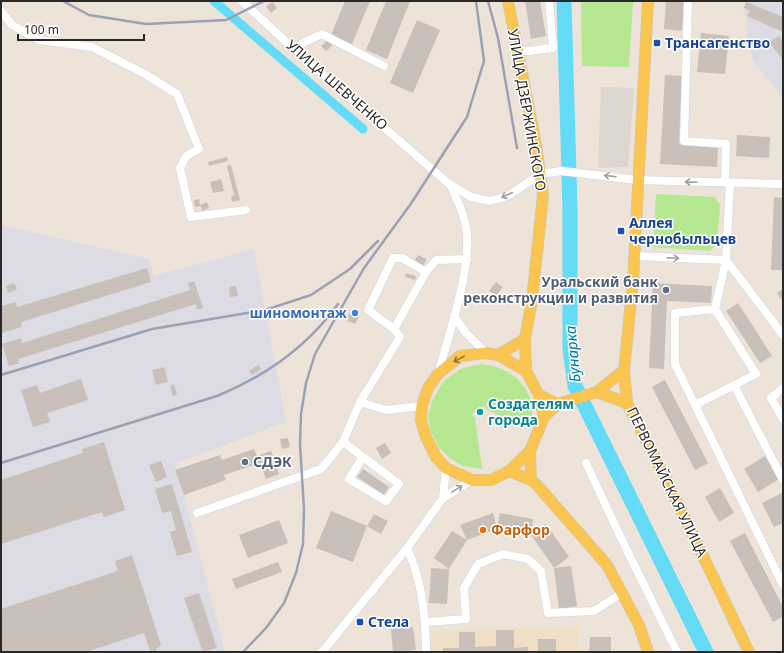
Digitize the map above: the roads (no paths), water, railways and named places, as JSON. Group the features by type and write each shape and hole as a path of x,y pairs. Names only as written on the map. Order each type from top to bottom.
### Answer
{"main road":[{"name":"УЛИЦА ДЗЕРЖИНСКОГО","path":"508,1 536,145 543,196 532,300 525,339 526,371"},
{"path":"637,180 648,1"},
{"name":"ПЕРВОМАЙСКАЯ УЛИЦА","path":"637,180 634,256 624,370 628,403 672,490 749,652"},
{"path":"498,355 525,339"},
{"path":"544,417 539,396 526,371 498,355 486,353 460,356 438,374 428,388 422,406 421,420 425,435 436,457 446,468 472,480 490,480 508,472 530,451 544,417 557,404 594,393 624,370"},
{"path":"594,393 628,403"},
{"path":"539,396 557,404"},
{"path":"530,451 532,480"},
{"path":"508,472 532,480 607,565 639,625 648,652"}],"street":[{"name":"УЛИЦА ШЕВЧЕНКО","path":"242,1 295,50 449,184"},
{"path":"518,50 528,51 552,48 549,1"},
{"path":"688,1 684,141 726,144 726,260 715,309 756,374 695,405"},
{"path":"1,11 12,25 39,40 92,47 145,74 177,94 199,149 186,156 180,168 191,217 246,210"},
{"path":"295,50 303,43 322,34 384,66"},
{"path":"449,184 471,197 490,201 508,196 540,174 561,171 637,180 783,184"},
{"path":"438,374 454,316 467,259 467,233 462,210 449,184"},
{"path":"634,256 726,260"},
{"path":"197,513 321,468 343,442 360,402 400,337 394,329 368,310 393,258 402,258 426,272"},
{"path":"394,329 426,272 436,260 467,259"},
{"path":"726,260 783,335"},
{"path":"715,309 675,313 675,364 783,585"},
{"path":"454,316 466,333 486,353"},
{"path":"734,385 783,480"},
{"path":"783,388 771,398 783,418"},
{"path":"360,402 386,410 422,406"},
{"path":"343,442 363,457 399,484 386,501 349,479 363,457"},
{"path":"586,463 677,652"},
{"path":"443,498 446,468"},
{"path":"322,652 407,548 443,498 472,480"},
{"path":"407,548 417,569 426,622 426,652"},
{"path":"426,622 466,619 464,588 478,564 503,554 528,559 541,571 548,613 594,611 622,593"}],"waterway":[{"path":"214,1 363,129"},
{"name":"Бунарка","path":"564,1 570,209 570,349 575,386 706,652"}],"railway":[{"path":"63,1 89,15 146,24 226,20 264,1"},
{"path":"243,652 266,628 284,603 296,573 303,544 304,509 300,444 301,414 306,383 315,354 364,268 410,205 467,117 484,61 476,1"},
{"path":"488,1 498,38 517,148"},
{"path":"1,375 152,329 265,310 311,295 350,269 378,241"},
{"path":"1,463 217,396 235,388 269,369 299,347 313,334 338,304"}],"place":[{"name":"Трансагенство","path":"657,43"},
{"name":"Аллея чернобыльцев","path":"621,231"},
{"name":"Уральский банк реконструкции и развития","path":"666,290"},
{"name":"шиномонтаж","path":"355,313"},
{"name":"Создателям города","path":"480,412"},
{"name":"СДЭК","path":"245,462"},
{"name":"Фарфор","path":"483,530"},
{"name":"Стела","path":"360,622"}]}
